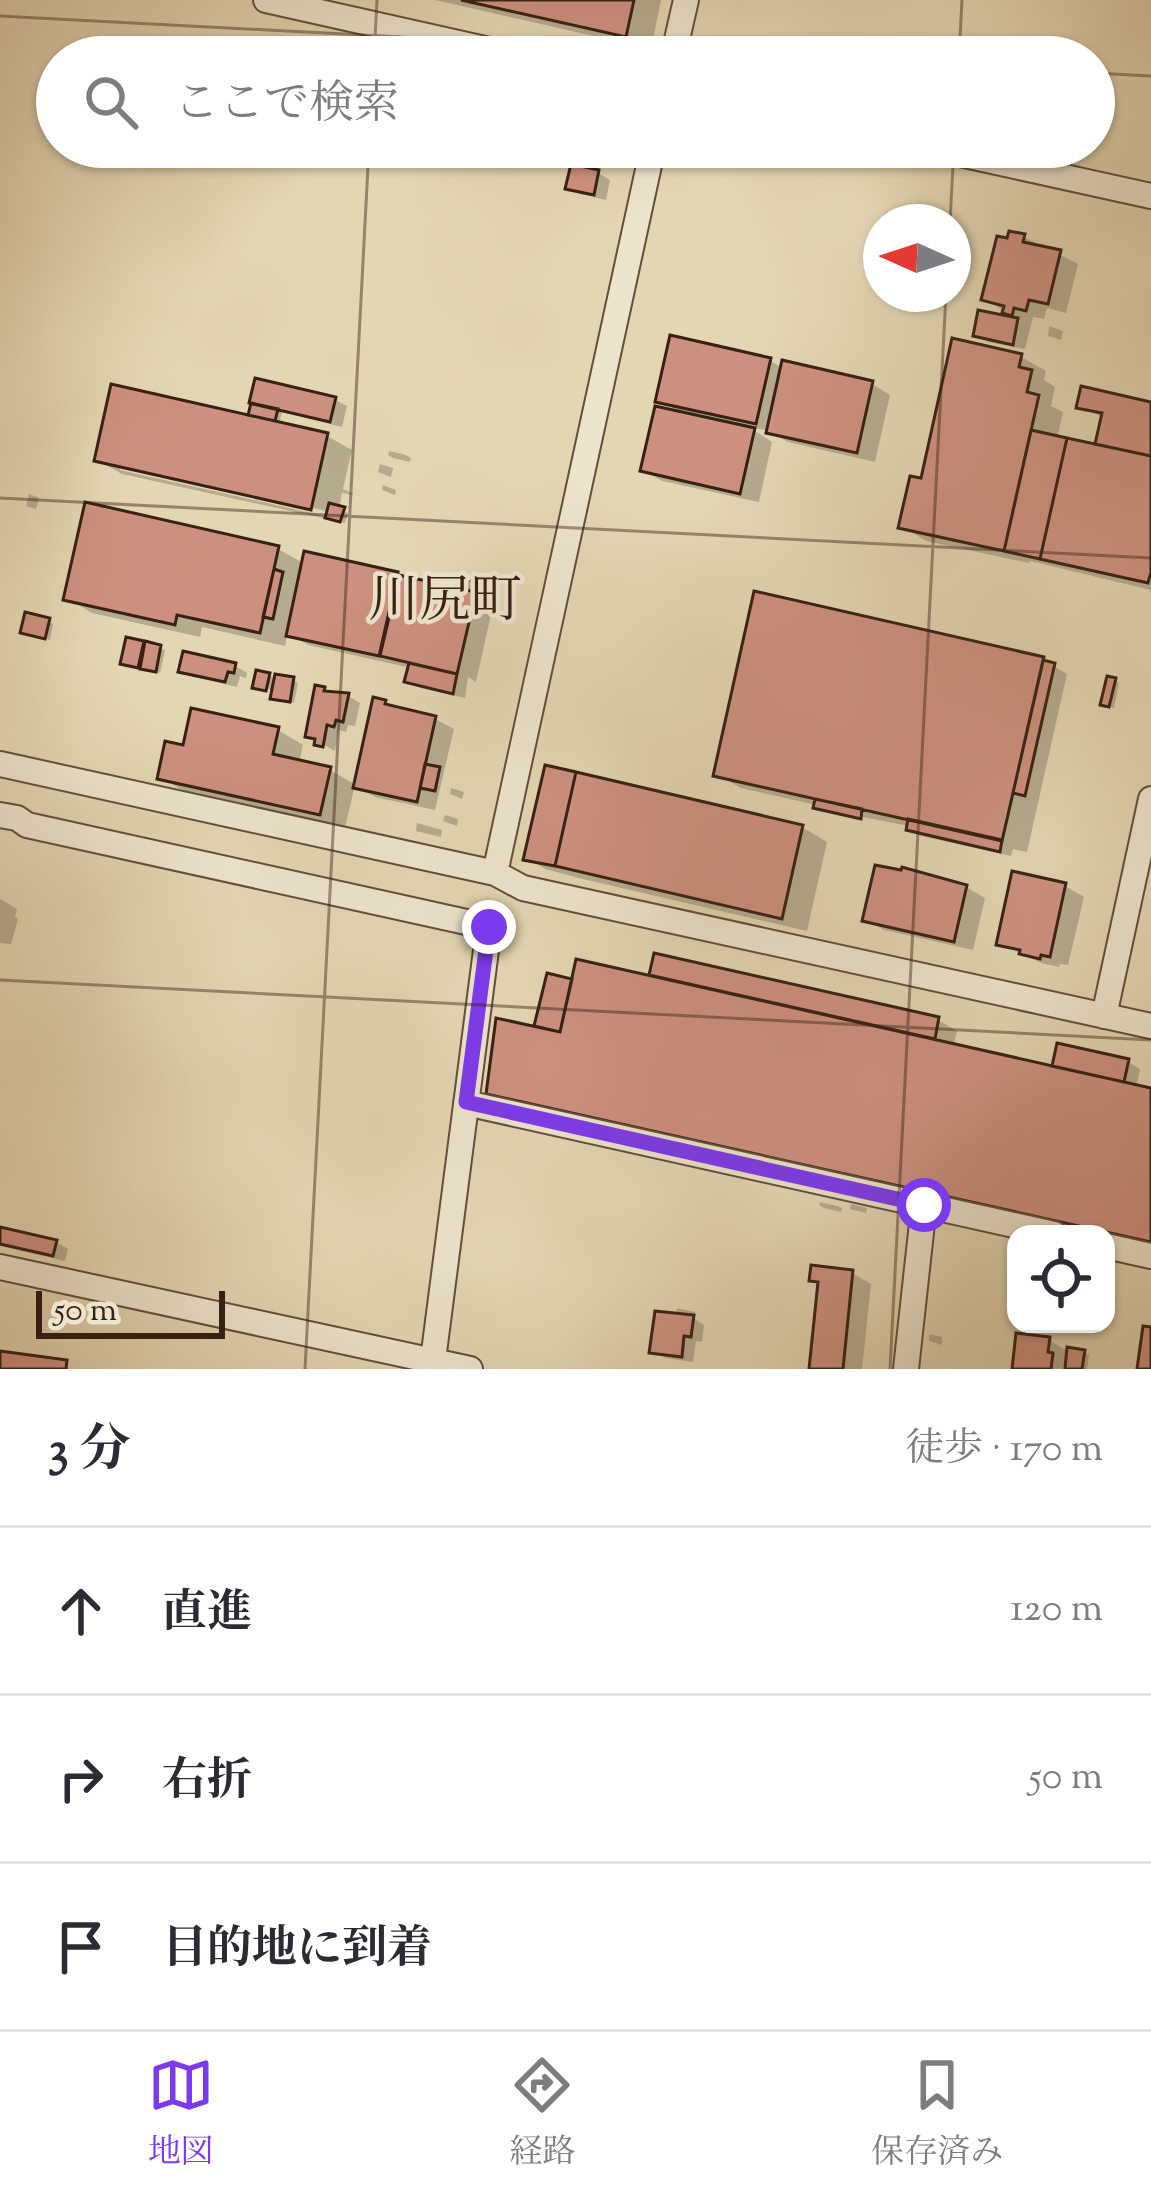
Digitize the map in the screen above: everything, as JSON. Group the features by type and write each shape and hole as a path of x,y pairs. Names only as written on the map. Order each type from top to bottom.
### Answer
{"street":[{"path":"266,0 427,36"},
{"path":"678,36 686,0"},
{"path":"495,873 648,168"},
{"path":"1024,168 1151,196"},
{"path":"0,764 495,873 523,888 1151,1026"},
{"path":"1104,1016 1151,799"},
{"path":"0,814 27,825 489,927 428,1362"},
{"path":"466,1102 1014,1225"},
{"path":"907,1369 924,1205"},
{"path":"1115,1248 1151,1256"},
{"path":"0,1268 470,1369"}],"building":[{"path":"461,0 634,0 626,36"},
{"path":"570,168 599,170 594,195 565,189"},
{"path":"1009,231 1025,234 1023,242 1061,250 1048,304 1029,300 1026,311 1014,308 1012,316 1002,313 1004,306 981,300 997,236 1007,238"},
{"path":"978,310 1018,318 1013,345 973,336"},
{"path":"670,335 771,358 756,424 655,402"},
{"path":"952,338 1022,354 1019,367 1032,370 1027,392 1039,395 1004,551 898,528 910,476 921,478"},
{"path":"782,360 873,381 857,453 766,433"},
{"path":"255,378 336,397 330,422 249,403"},
{"path":"111,384 328,433 311,510 94,461"},
{"path":"1081,386 1151,402 1151,456 1095,444 1102,413 1076,408"},
{"path":"251,403 278,409 275,421 248,415"},
{"path":"655,406 755,428 740,494 640,471"},
{"path":"1031,430 1067,438 1040,559 1004,551"},
{"path":"1067,438 1151,456 1148,583 1040,559"},
{"path":"85,502 279,546 260,633 177,615 175,625 63,600"},
{"path":"329,503 345,507 340,522 325,518"},
{"path":"304,551 398,572 379,656 286,636"},
{"path":"274,569 283,572 273,619 263,617"},
{"path":"399,575 476,592 457,674 380,656"},
{"path":"450,576 478,582 476,592 447,586"},
{"path":"754,591 1044,657 1002,841 713,776"},
{"path":"25,612 50,618 45,639 20,633"},
{"path":"126,637 144,641 138,668 120,664"},
{"path":"145,641 161,645 156,672 140,669"},
{"path":"183,651 236,663 234,673 228,672 225,682 178,672"},
{"path":"1043,660 1055,663 1025,796 1013,793"},
{"path":"409,663 457,674 453,694 404,682"},
{"path":"256,670 270,673 266,691 252,688"},
{"path":"275,674 294,677 290,702 270,699"},
{"path":"1107,676 1116,678 1109,707 1100,705"},
{"path":"315,685 325,687 324,691 349,693 343,722 327,725 323,747 305,737"},
{"path":"373,697 436,716 417,802 353,788"},
{"path":"191,708 279,727 273,754 331,767 320,815 157,779 165,741 183,745"},
{"path":"425,764 440,767 435,791 420,788"},
{"path":"545,765 576,772 555,866 523,860"},
{"path":"576,772 803,825 782,919 555,866"},
{"path":"815,799 862,809 861,819 813,808"},
{"path":"908,819 1002,840 1000,852 906,830"},
{"path":"875,865 902,867 967,885 954,942 862,921"},
{"path":"1012,871 1066,883 1050,957 1041,955 1040,959 996,945"},
{"path":"654,953 939,1017 935,1039 649,975"},
{"path":"576,959 1151,1088 1151,1242 1115,1234 1115,1225 1075,1225 486,1094 496,1018 560,1032"},
{"path":"547,973 572,979 560,1032 534,1026"},
{"path":"1057,1043 1129,1059 1124,1082 1052,1066"},
{"path":"0,1227 57,1240 53,1256 0,1244"},
{"path":"811,1265 853,1270 843,1369 809,1369 818,1282 809,1281"},
{"path":"655,1311 694,1315 691,1337 684,1336 682,1357 649,1353"},
{"path":"1143,1326 1151,1327 1151,1369 1137,1369"},
{"path":"1016,1333 1050,1337 1051,1369 1012,1369"},
{"path":"1067,1347 1085,1350 1082,1369 1065,1369"},
{"path":"0,1351 67,1360 66,1369 0,1369"}],"district":[{"name":"川尻町","path":"445,603"}],"route":[{"path":"489,927 466,1102 924,1205"}]}
